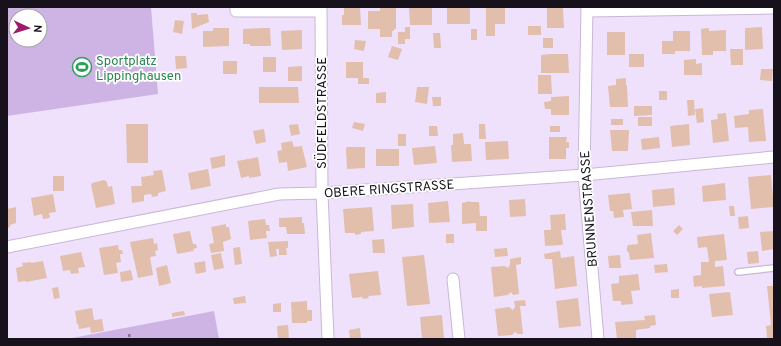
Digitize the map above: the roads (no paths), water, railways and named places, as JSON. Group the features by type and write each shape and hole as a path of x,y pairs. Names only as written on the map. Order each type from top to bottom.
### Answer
{"street":[{"path":"236,7 236,11 321,9"},
{"path":"587,9 774,8"},
{"name":"SÜDFELDSTRASSE","path":"321,9 322,193 328,339"},
{"name":"BRUNNENSTRASSE","path":"587,9 584,174 598,339"},
{"name":"OBERE RINGSTRASSE","path":"7,246 279,194 322,193 584,174 774,157"},
{"path":"453,280 459,339"}],"lane":[{"path":"738,272 774,268"}],"place":[{"name":"Sportplatz Lippinghausen","path":"82,67"}]}
